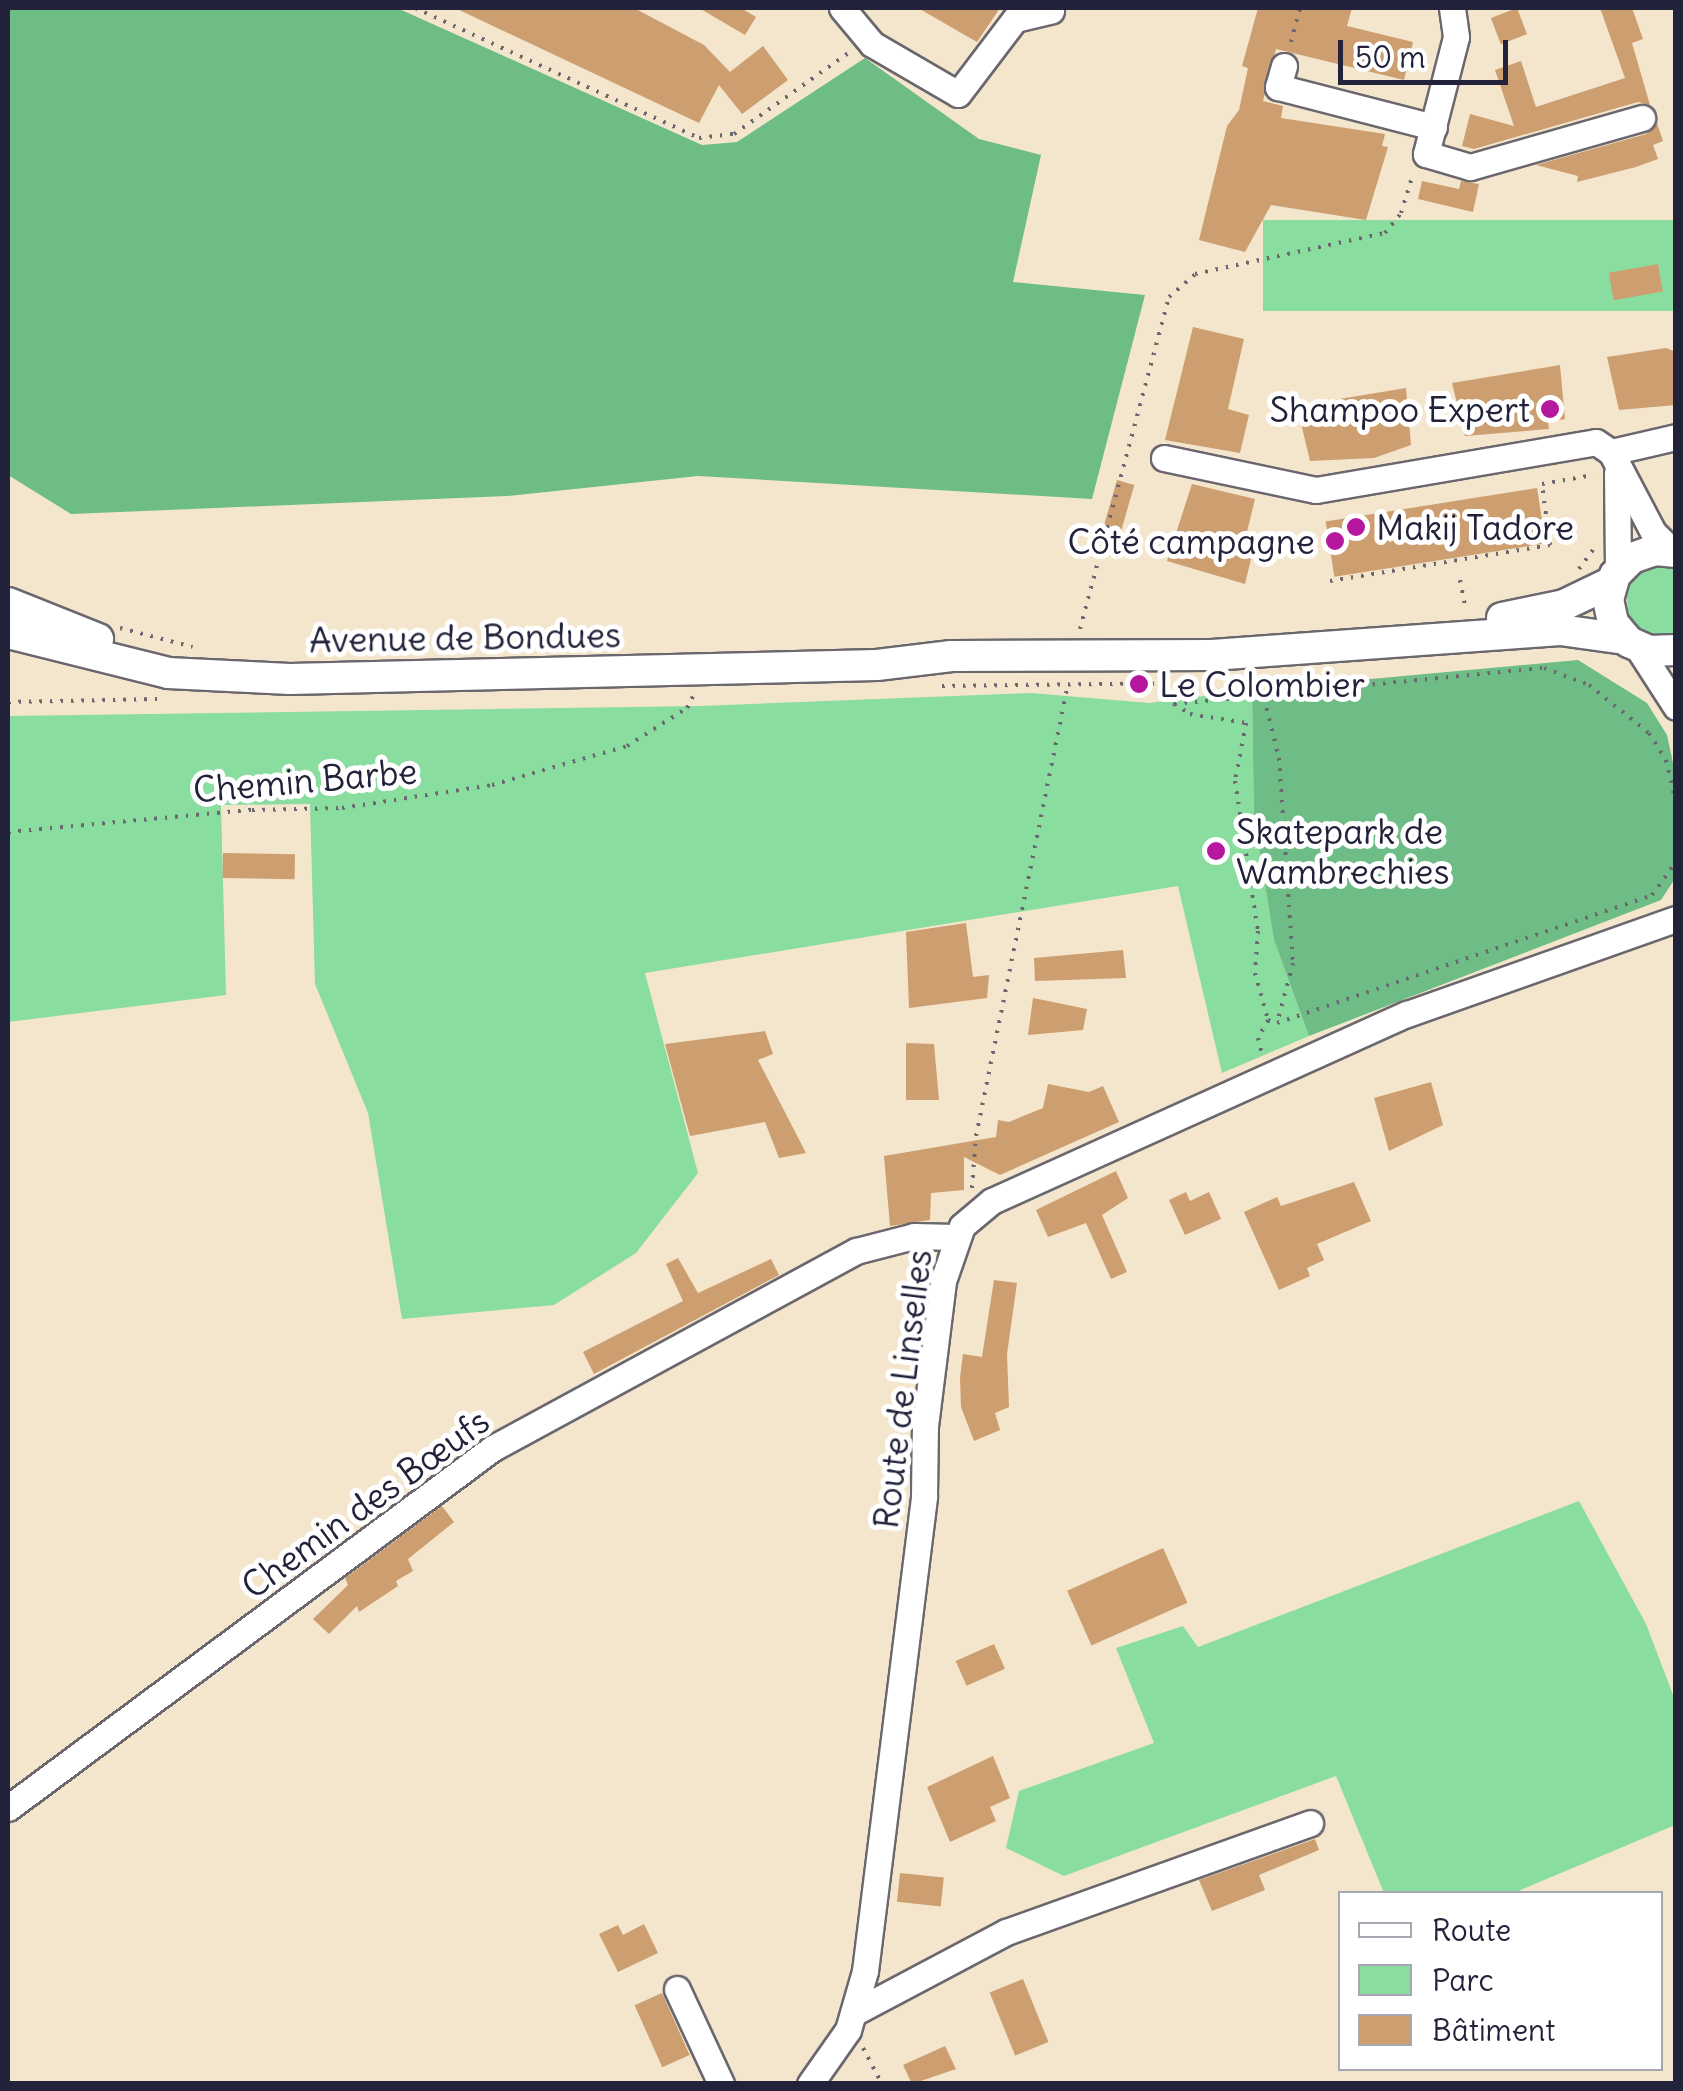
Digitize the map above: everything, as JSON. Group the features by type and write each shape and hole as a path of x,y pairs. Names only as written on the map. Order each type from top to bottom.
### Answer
{"main road":[{"name":"Avenue de Bondues","path":"1382,641 1558,607 1615,577 1642,553 1674,552"},
{"path":"1615,577 1610,613 1632,644"},
{"path":"8,603 93,637 236,678"},
{"name":"Avenue de Bondues","path":"8,624 58,646"},
{"name":"Avenue de Bondues","path":"8,633 168,673 236,678 878,664 963,675 1156,670 1212,654 1577,630 1676,650"}],"street":[{"path":"842,8 872,44 958,94 1015,18 1050,10"},
{"path":"1452,8 1456,36 1426,154 1470,167 1642,118"},
{"path":"1284,66 1278,87 1434,127"},
{"path":"1614,460 1676,437"},
{"path":"1164,458 1316,490 1578,442 1601,443 1674,552"},
{"path":"1614,460 1615,577"},
{"path":"1632,644 1676,707"},
{"name":"Route de Linselles","path":"810,2084 852,2021 924,1496 925,1426 943,1281 955,1238 977,1210 1437,1002 1676,919"},
{"name":"Chemin des Bœufs","path":"8,1808 493,1448 856,1251 898,1238 955,1238"},
{"path":"852,2021 1006,1932 1310,1823"},
{"path":"677,1989 722,2084"}],"path":[{"path":"416,8 699,138 734,134 848,52 872,44"},
{"path":"1284,66 1300,8"},
{"path":"977,1210 973,1155 1067,687 1097,671 1096,642 1076,642 1169,296 1195,274 1385,233 1398,221 1415,167 1426,154"},
{"path":"1330,580 1550,545 1542,484 1614,460"},
{"path":"1577,572 1602,536"},
{"path":"1460,580 1466,610"},
{"path":"1174,704 1544,668 1588,685 1649,733 1666,760 1676,803"},
{"path":"1158,685 1174,704 1190,714 1246,723 1235,782 1258,931 1255,972 1268,1020 1258,1038 1274,1076"},
{"name":"Chemin Barbe","path":"8,832 342,808 492,785 627,746 687,708 698,687"},
{"path":"1264,698 1279,758 1293,964 1277,1023"},
{"path":"1268,1020 1277,1023 1652,895 1676,862"},
{"path":"852,2021 882,2084"}],"green space":[{"path":"8,8 397,8 702,145 737,142 865,58 979,139 1041,155 1013,282 1145,295 1092,499 698,476 507,496 71,514 8,475"},
{"path":"1263,220 1675,220 1675,311 1263,311"},
{"path":"1645,569 1675,569 1675,634 1651,636 1629,620 1626,589"},
{"path":"1578,660 1647,703 1667,735 1675,772 1676,877 1661,900 1309,1036 1274,940 1254,817 1252,690"},
{"path":"1252,690 1254,817 1274,940 1309,1036 1222,1073 1178,886 645,973 698,1173 636,1253 554,1305 402,1319 368,1113 315,984 310,804 221,805 226,995 8,1022 8,716 701,706 1031,693 1149,703"},
{"path":"1579,1501 1646,1624 1675,1700 1675,1825 1518,1891 1383,1891 1336,1776 1064,1876 1006,1848 1019,1791 1154,1743 1116,1648 1183,1626 1198,1647"}],"building":[{"path":"455,8 634,8 704,45 730,72 763,46 788,80 742,114 719,85 699,123"},
{"path":"699,8 741,8 756,17 745,35"},
{"path":"918,8 1000,8 977,42"},
{"path":"1258,8 1352,8 1347,26 1413,42 1404,80 1276,49 1263,101 1283,106 1281,118 1385,134 1382,146 1388,147 1366,220 1271,205 1245,252 1199,240 1227,126 1239,110 1248,68 1242,66"},
{"path":"1517,8 1527,34 1501,44 1491,18"},
{"path":"1600,8 1632,8 1643,39 1632,43 1650,105 1638,102 1474,149 1462,146 1470,114 1514,126 1495,70 1521,61 1536,107 1625,78"},
{"path":"1657,123 1663,141 1653,145 1658,159 1636,167 1577,182 1578,176 1536,165 1646,134"},
{"path":"1422,181 1459,189 1461,181 1479,184 1473,212 1418,199"},
{"path":"1658,264 1663,292 1614,300 1609,273"},
{"path":"1193,327 1244,339 1228,409 1249,415 1240,453 1165,440"},
{"path":"1666,348 1676,352 1676,405 1619,410 1607,357"},
{"path":"1560,365 1565,419 1548,422 1549,429 1465,436 1452,383"},
{"path":"1406,388 1411,445 1374,458 1310,461 1297,406"},
{"path":"1117,480 1134,485 1122,529 1104,524"},
{"path":"1192,484 1255,499 1246,536 1257,534 1245,584 1167,561"},
{"path":"1537,488 1546,543 1334,577 1326,521"},
{"path":"223,853 295,854 295,879 223,878"},
{"path":"966,923 973,977 989,975 987,998 909,1008 906,932"},
{"path":"1123,950 1126,978 1035,981 1034,958"},
{"path":"1033,998 1087,1009 1083,1030 1028,1035"},
{"path":"765,1031 773,1054 758,1060 806,1153 779,1158 765,1122 690,1136 665,1044"},
{"path":"906,1043 934,1044 939,1100 906,1100"},
{"path":"1431,1082 1443,1125 1389,1151 1374,1098"},
{"path":"1048,1084 1089,1092 1103,1086 1119,1122 1000,1175 964,1157 964,1190 931,1193 930,1220 890,1226 884,1156 996,1137 998,1120 1009,1122 1043,1108"},
{"path":"1116,1171 1128,1198 1102,1215 1127,1272 1111,1279 1086,1223 1048,1237 1036,1210"},
{"path":"1354,1182 1371,1221 1317,1244 1324,1260 1307,1268 1310,1276 1279,1290 1244,1212 1277,1197 1281,1206"},
{"path":"1186,1192 1190,1201 1209,1192 1221,1219 1185,1235 1169,1200"},
{"path":"678,1258 698,1293 771,1259 779,1275 594,1374 583,1352 683,1301 666,1264"},
{"path":"994,1280 1017,1283 1007,1354 1009,1407 995,1413 1000,1430 974,1441 961,1407 960,1378 963,1354 982,1357"},
{"path":"442,1506 454,1522 408,1559 413,1571 396,1581 398,1586 359,1612 357,1606 329,1634 313,1619 348,1585 345,1578"},
{"path":"1163,1548 1187,1603 1091,1646 1067,1591"},
{"path":"994,1644 1005,1669 967,1686 956,1661"},
{"path":"993,1756 1010,1798 990,1807 996,1821 950,1842 927,1787"},
{"path":"1315,1839 1319,1850 1259,1875 1265,1890 1212,1911 1199,1880"},
{"path":"900,1873 944,1878 941,1906 897,1902"},
{"path":"644,1924 658,1953 618,1972 599,1934 618,1925 623,1935"},
{"path":"1023,1979 1048,2042 1015,2056 990,1992"},
{"path":"662,1993 690,2055 662,2067 635,2005"},
{"path":"945,2046 956,2069 912,2084 903,2065"}],"place":[{"name":"Shampoo Expert","path":"1550,409"},
{"name":"Makij Tadore","path":"1356,527"},
{"name":"Côté campagne","path":"1335,541"},
{"name":"Le Colombier","path":"1139,684"},
{"name":"Skatepark de Wambrechies","path":"1216,851"}]}
